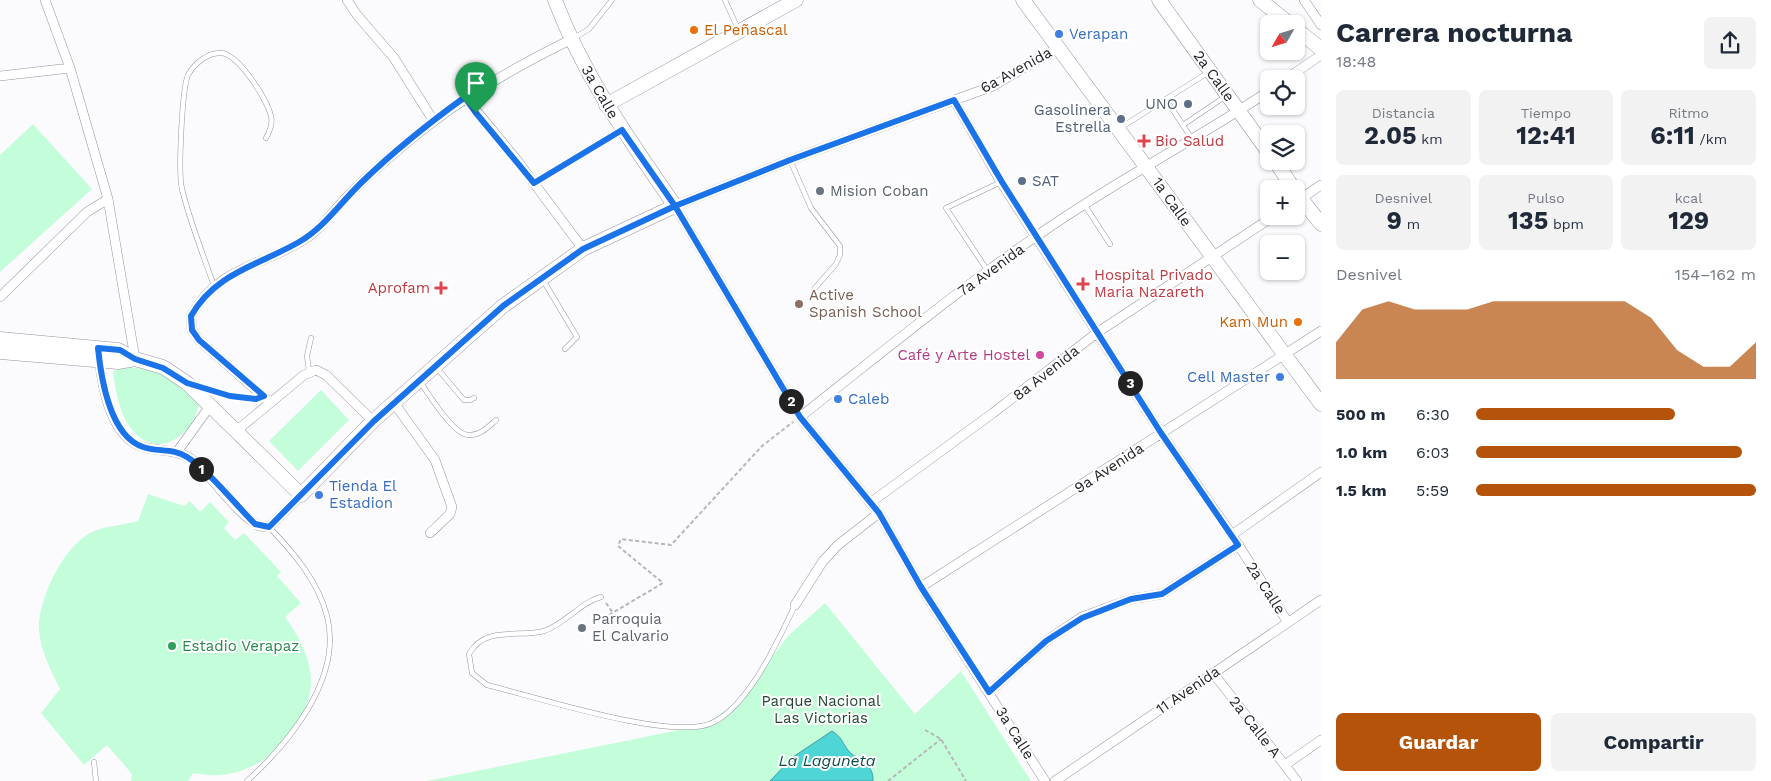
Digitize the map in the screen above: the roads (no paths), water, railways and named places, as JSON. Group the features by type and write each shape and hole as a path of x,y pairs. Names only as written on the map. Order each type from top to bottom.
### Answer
{"street":[{"path":"45,0 70,68 108,199 135,359"},
{"path":"347,0 357,15 394,58 433,120"},
{"name":"3a Calle","path":"555,0 570,40 606,105 675,206 798,419 879,513 921,587 1045,781"},
{"path":"606,105 796,0"},
{"name":"1a Calle","path":"1024,0 1147,167 1211,258 1321,404"},
{"name":"2a Calle","path":"1159,0 1260,140"},
{"path":"1260,0 1279,15"},
{"path":"1304,0 1321,25"},
{"path":"1305,36 1321,49"},
{"path":"267,399 199,340 192,330 191,316 204,297 214,286 241,269 308,237 363,181 433,120 465,97 517,67 570,40"},
{"name":"6a Avenida","path":"269,527 374,421 419,380 503,306 541,277 583,249 675,206 790,160 954,100 1010,77 1059,47"},
{"path":"1299,70 1321,55"},
{"path":"0,76 70,68"},
{"path":"465,97 534,183 583,249"},
{"name":"7a Avenida","path":"798,419 987,270 1084,204 1260,97"},
{"name":"2a Calle","path":"954,100 1036,237 1161,433 1232,535 1287,621"},
{"path":"1305,192 1321,185"},
{"path":"0,297 87,212 108,199"},
{"path":"1305,205 1321,224"},
{"name":"8a Avenida","path":"870,503 994,413 1098,332 1260,225"},
{"name":"9a Avenida","path":"921,587 1321,332"},
{"path":"0,339 99,354"},
{"path":"0,352 99,354 120,350 135,359 174,373 301,495"},
{"path":"99,354 105,390 124,435 130,441 145,448 177,452 192,460 255,524 269,527"},
{"path":"236,432 267,399 309,371 321,371 374,421"},
{"path":"394,403 435,460 452,507 450,514 430,533"},
{"path":"177,452 210,406"},
{"path":"1232,535 1321,472"},
{"path":"795,604 823,561 833,550 879,513"},
{"path":"989,692 1046,641 1082,618 1131,599 1162,594 1238,545"},
{"name":"11 Avenida","path":"1055,781 1287,621 1320,604"},
{"name":"2a Calle A","path":"1213,673 1297,781"},
{"path":"1285,765 1321,740"}],"lane":[{"path":"570,40 589,29 612,0"},
{"path":"725,0 739,31"},
{"path":"214,286 181,187 180,148 187,78 202,60 212,54 222,52 244,68 271,117 271,128 266,138"},
{"path":"1119,129 1167,101 1211,71"},
{"path":"1183,125 1228,95"},
{"path":"1167,101 1192,139"},
{"path":"534,183 622,130"},
{"path":"790,160 811,208 840,246 840,255 836,264 815,288"},
{"path":"987,270 946,208 1002,182"},
{"path":"1084,204 1110,244"},
{"path":"541,277 577,337 565,349"},
{"path":"309,371 307,356 311,338"},
{"path":"435,366 464,400 474,398"},
{"path":"419,380 447,419 462,433 473,435 484,430 496,420"},
{"path":"247,781 272,758 304,714 320,684 329,652 328,617 316,587 293,554 269,527"},
{"path":"602,597 546,630 509,632 481,640 470,654 469,660 472,672 487,685 640,724 678,729 706,726 722,717 738,702 783,632 795,604"},
{"path":"94,762 96,781"}],"water":[{"name":"La Laguneta","path":"832,731 840,737 851,753 868,766 873,775 873,781 770,781 793,757"}],"place":[{"name":"El Peñascal","path":"694,30"},
{"name":"Verapan","path":"1059,34"},
{"name":"UNO","path":"1188,104"},
{"name":"Gasolinera Estrella","path":"1121,119"},
{"name":"Bio Salud","path":"1144,141"},
{"name":"SAT","path":"1022,181"},
{"name":"Mision Coban","path":"820,191"},
{"name":"Hospital Privado Maria Nazareth","path":"1083,284"},
{"name":"Aprofam","path":"441,288"},
{"name":"Active Spanish School","path":"799,304"},
{"name":"Kam Mun","path":"1298,322"},
{"name":"Café y Arte Hostel","path":"1040,355"},
{"name":"Cell Master","path":"1280,377"},
{"name":"Caleb","path":"838,399"},
{"name":"Tienda El Estadion","path":"319,495"},
{"name":"Parroquia El Calvario","path":"582,628"},
{"name":"Estadio Verapaz","path":"172,646"}],"park label":[{"name":"Parque Nacional Las Victorias","path":"821,710"}]}
